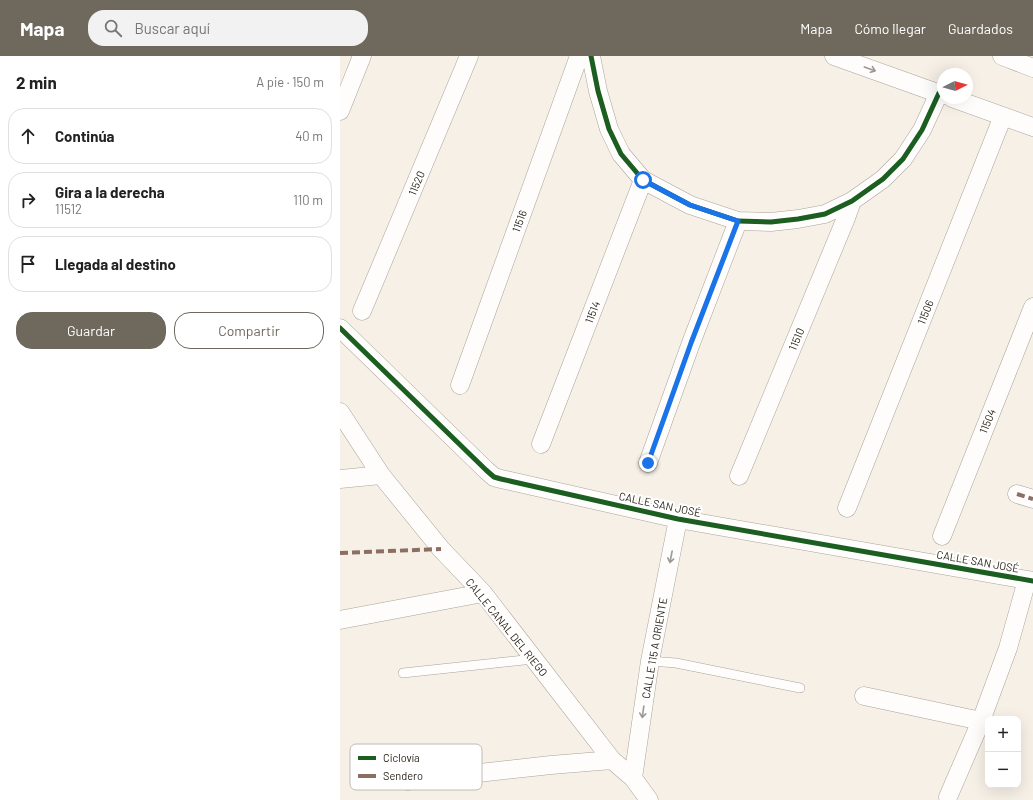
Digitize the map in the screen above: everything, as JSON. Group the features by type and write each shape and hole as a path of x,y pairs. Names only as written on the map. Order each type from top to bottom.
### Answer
{"street":[{"path":"340,111 362,56"},
{"name":"11520","path":"362,311 469,56"},
{"name":"11516","path":"460,385 579,56"},
{"path":"592,56 598,91 609,129 622,154 643,180 690,205 738,221 770,222 798,219 826,214 852,201 883,179 903,159 938,104"},
{"path":"834,56 937,93"},
{"path":"969,104 1033,127"},
{"name":"11506","path":"847,508 1003,116"},
{"name":"11514","path":"541,444 643,180"},
{"name":"11510","path":"739,476 852,201"},
{"path":"648,463 691,343 738,221"},
{"name":"11504","path":"942,536 1033,307"},
{"name":"CALLE SAN JOSÉ","path":"340,328 486,470 494,477 501,480 678,519 1030,580"},
{"name":"CALLE CANAL DEL RIEGO","path":"340,412 381,475 441,549 483,593 612,760 633,778 648,800"},
{"path":"340,479 381,475"},
{"name":"CALLE 115 A ORIENTE","path":"633,778 650,661 678,519"},
{"path":"948,797 981,721 1008,648 1030,580"},
{"path":"340,620 483,593"},
{"path":"864,696 981,721"},
{"path":"482,773 612,760"}],"lane":[{"path":"403,673 533,659"},
{"path":"650,661 676,663 800,688"}],"marked path":[{"path":"1017,494 1033,499"},
{"path":"340,553 441,549"}],"cycle path":[{"path":"591,56 598,91 609,129 621,154 643,180 690,205 738,221 771,222 798,219 825,214 852,201 883,179 903,159 922,130 937,97"},
{"path":"340,328 494,477 678,519 1033,581"}],"route":[{"path":"643,180 690,205 738,221 691,343 648,463"}]}
